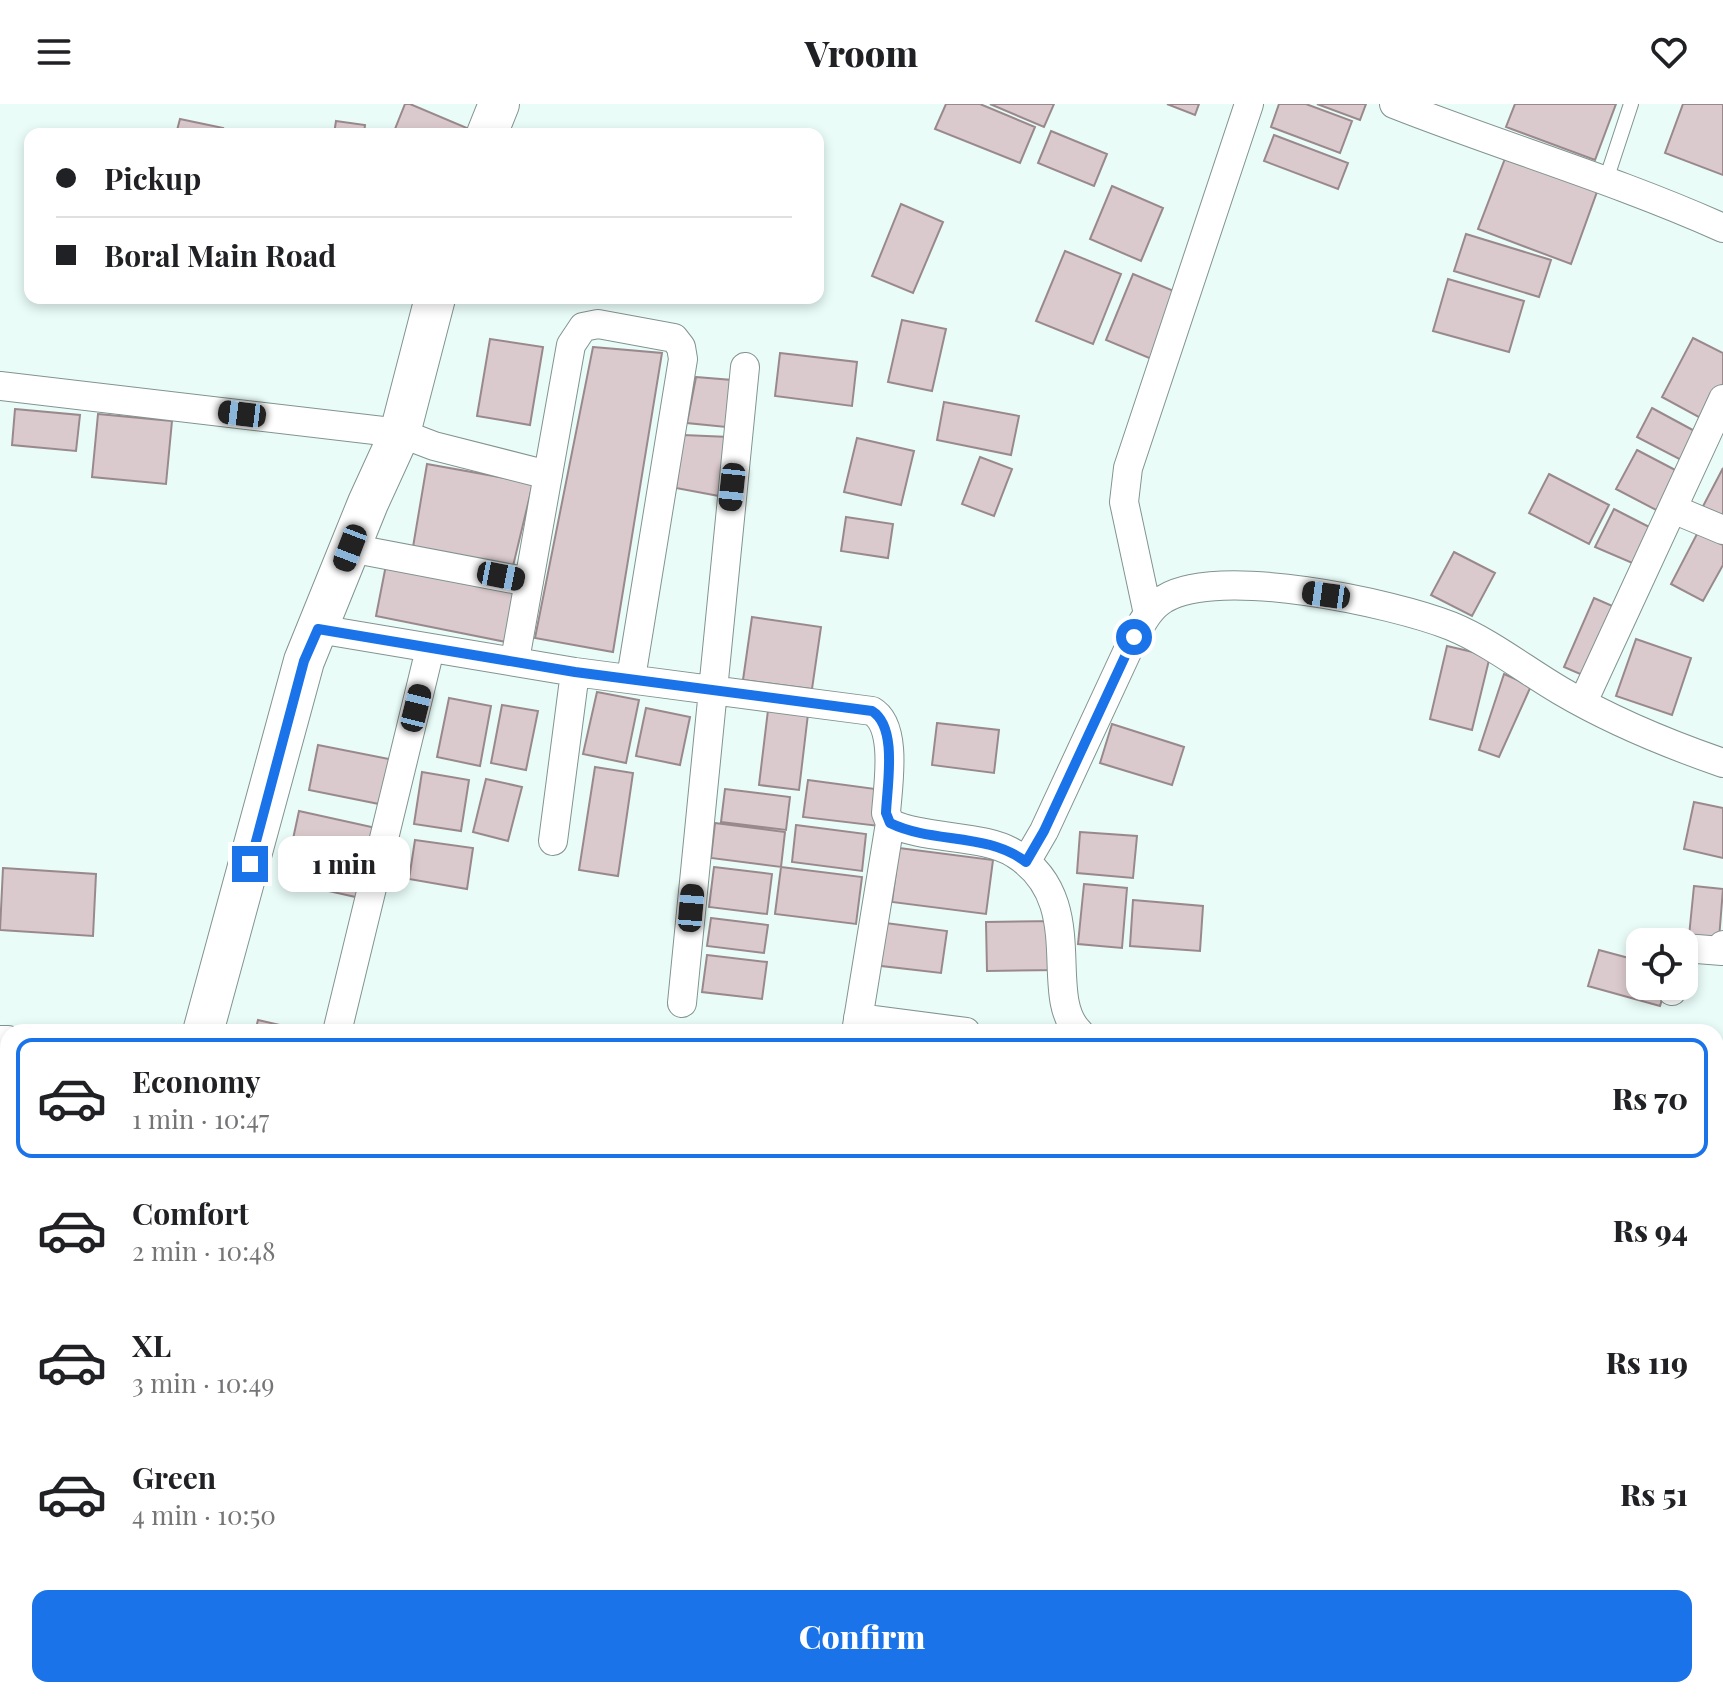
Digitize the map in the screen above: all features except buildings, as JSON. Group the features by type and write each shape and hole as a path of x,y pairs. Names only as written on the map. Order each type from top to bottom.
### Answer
{"main road":[{"path":"489,128 499,104"},
{"path":"205,1024 300,676 350,548 400,433 433,304"}],"street":[{"path":"1148,614 1124,502 1128,468 1249,104"},
{"path":"1394,104 1606,180 1723,228"},
{"path":"515,660 571,345 583,327 598,324 674,338 681,347 683,359 631,678"},
{"path":"682,1003 745,367"},
{"path":"0,386 400,433 434,446 548,475"},
{"path":"1583,702 1673,509 1714,444 1723,399"},
{"path":"1673,509 1723,530"},
{"path":"350,548 529,582"},
{"path":"1026,862 1134,637 1148,614 1164,599 1185,591 1230,585 1276,588 1367,603 1454,627 1583,702 1643,732 1723,763"},
{"path":"318,629 575,672 863,708 877,714 885,724 888,737 886,813 890,823 857,1024"},
{"path":"339,1024 430,649"},
{"path":"553,841 575,672"},
{"path":"890,823 934,835 995,845 1013,852 1026,862 1043,883 1057,911 1067,1017 1073,1024"},
{"path":"1698,949 1722,951 1723,945"}],"lane":[{"path":"1606,180 1631,104"}],"route":[{"path":"250,864 304,661 318,629 575,672 863,708 881,717 885,724 888,737 886,813 890,823 934,835 995,845 1013,852 1026,862 1044,831 1134,637"}]}
